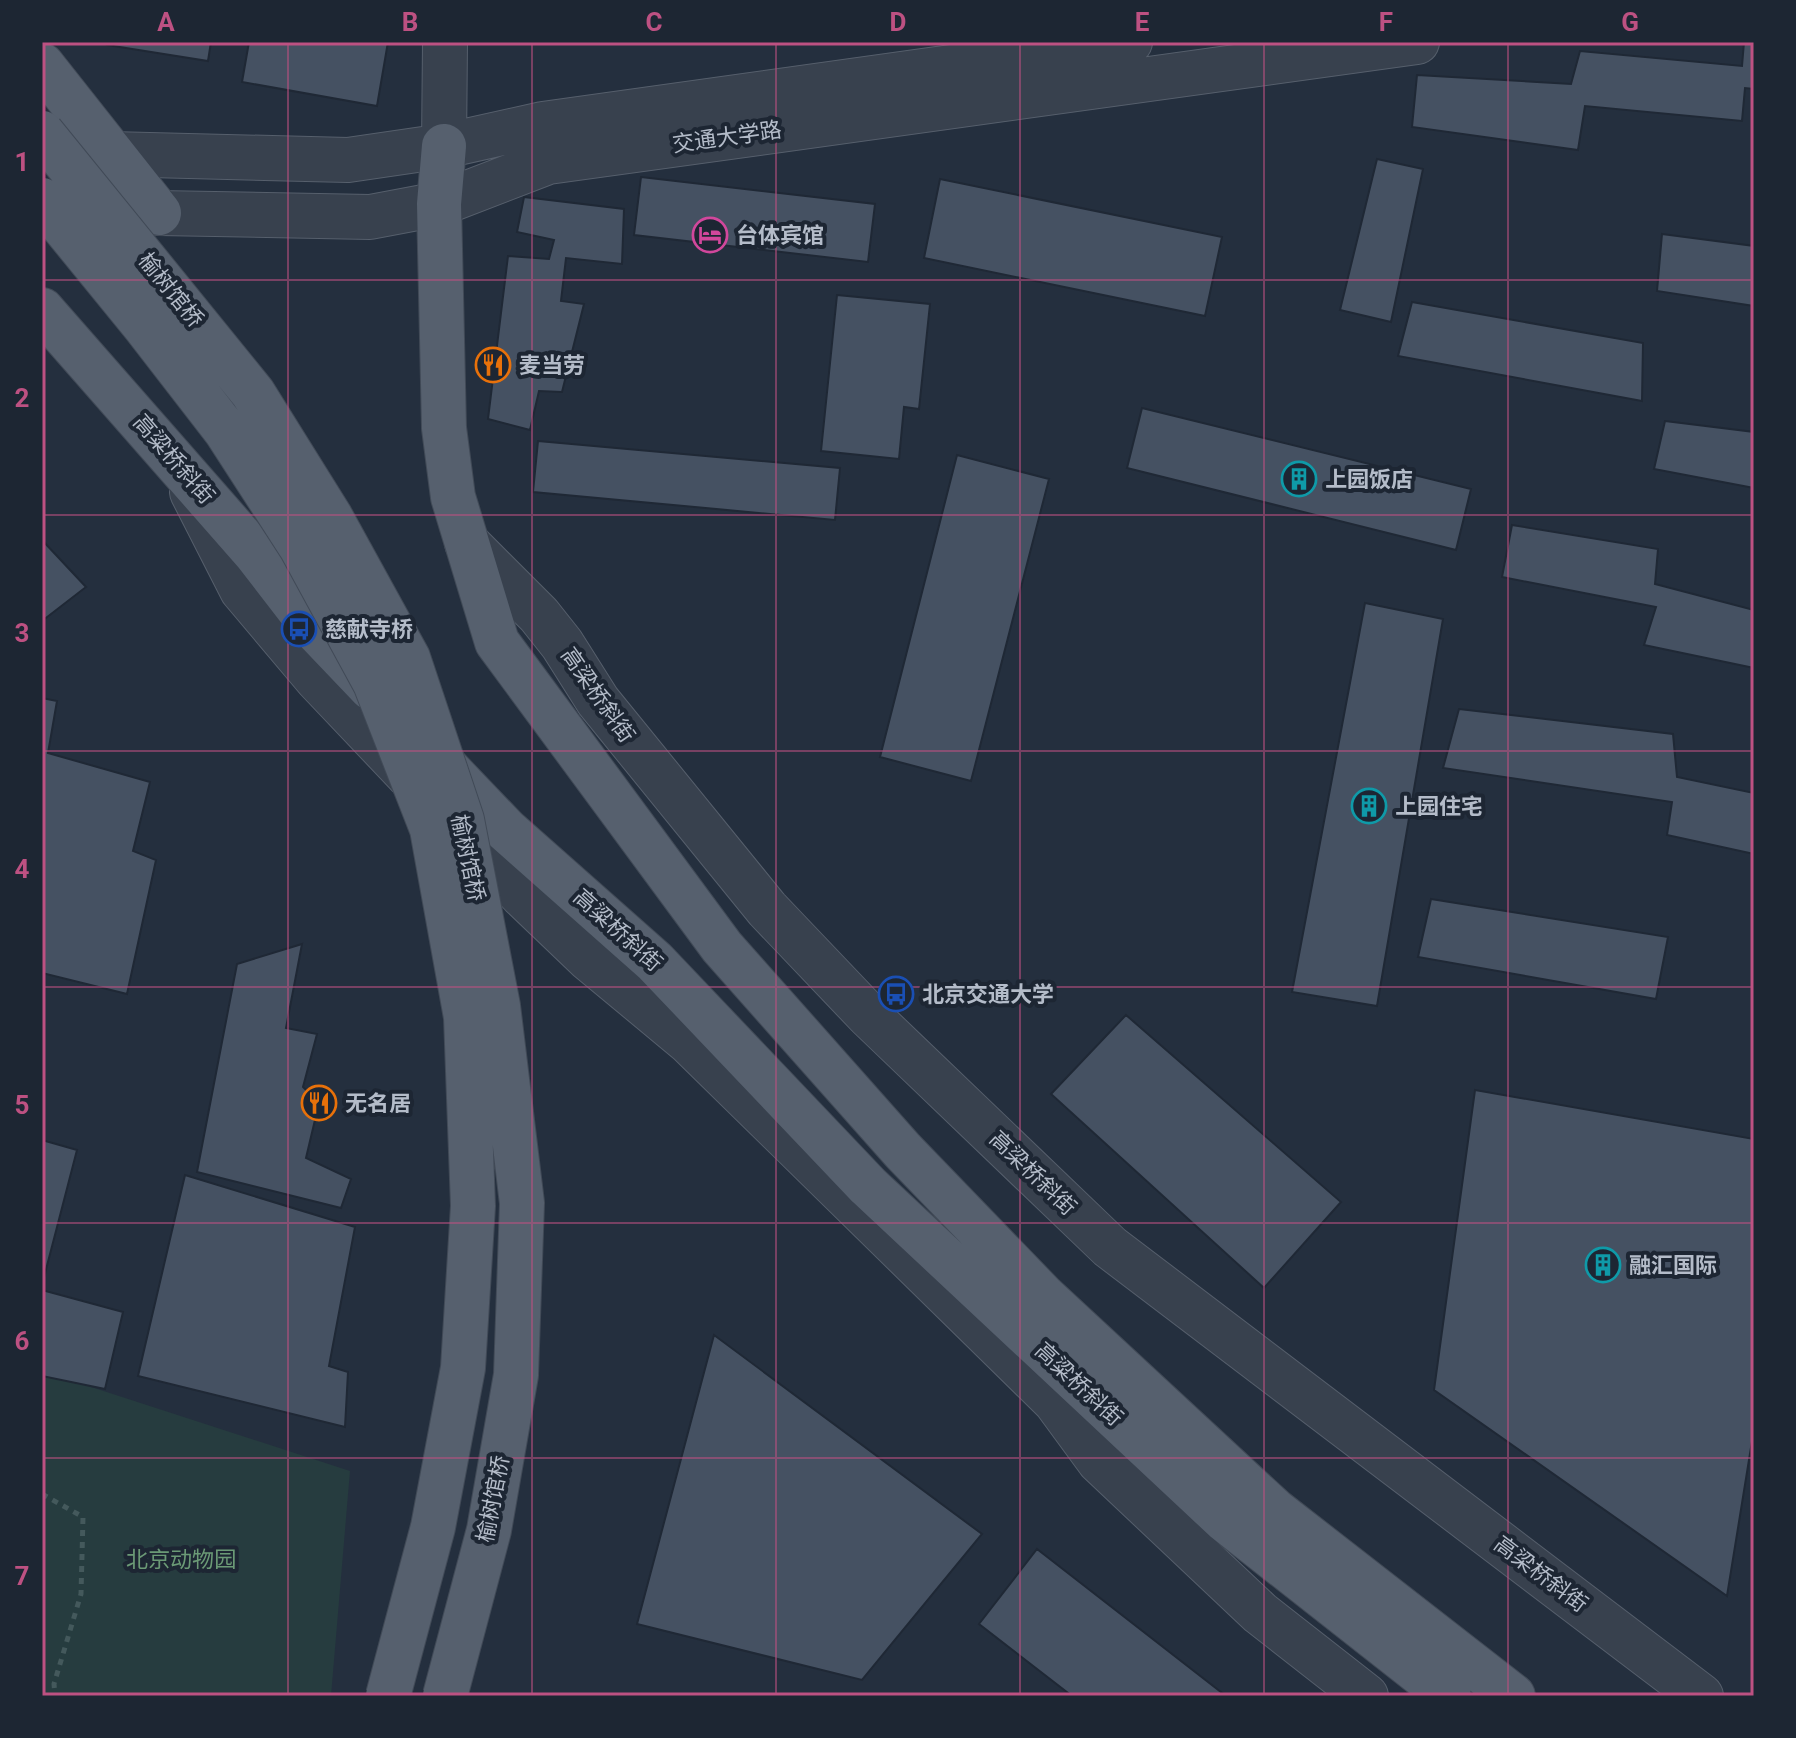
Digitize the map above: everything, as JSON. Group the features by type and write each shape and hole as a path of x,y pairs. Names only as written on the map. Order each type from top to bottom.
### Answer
{"main road":[{"path":"42,65 159,213"},
{"name":"榆树馆桥","path":"42,136 253,393 331,518 408,658 462,820 498,1006 522,1203 516,1375 489,1530 445,1696"},
{"path":"444,146 439,204 444,428 453,497 497,642 722,947 903,1151 1044,1297 1274,1510 1513,1696"},
{"name":"榆树馆桥","path":"42,199 226,431 301,547 375,683 432,829 466,1017 473,1206 463,1368 433,1527 388,1696"},
{"name":"高粱桥斜街","path":"42,310 256,554 310,624 506,830 655,962 868,1186 1225,1520"},
{"path":"1225,1520 1449,1696"}],"street":[{"path":"444,146 445,42"},
{"name":"交通大学路","path":"42,136 111,154 348,160 444,146 543,124 1130,42"},
{"name":"交通大学路","path":"42,199 159,213 370,217 439,204 548,162 1417,42"},
{"path":"178,464 242,590 317,679 522,895 589,959 689,1042 1055,1401 1099,1461 1260,1613 1366,1696"},
{"name":"高梁桥斜街","path":"467,543 539,615 562,644 598,701 767,909 868,1015 1110,1247 1701,1696"},
{"path":"1225,1520 1260,1613"}],"path":[{"path":"42,1494 83,1517 81,1594 54,1684 55,1696"}],"green space":[{"name":"北京动物园","path":"42,1371 350,1471 331,1696 42,1696"}],"building":[{"path":"108,42 211,42 208,61 107,45"},
{"path":"249,42 388,42 377,106 242,82"},
{"path":"1744,42 1754,42 1754,89 1745,88 1742,121 1585,106 1578,150 1412,127 1417,75 1571,84 1580,51 1742,66"},
{"path":"1377,159 1423,169 1391,322 1340,310"},
{"path":"641,177 875,204 868,262 634,235"},
{"path":"940,179 1222,237 1205,316 924,258"},
{"path":"524,197 624,209 622,264 566,258 561,301 584,304 562,392 539,391 530,430 488,419 508,256 549,259 554,240 517,232"},
{"path":"1662,234 1754,246 1754,306 1657,291"},
{"path":"837,295 930,304 919,409 904,407 899,459 821,451"},
{"path":"1412,302 1643,343 1642,401 1398,356"},
{"name":"上园饭店","path":"1142,408 1471,489 1456,550 1127,468"},
{"path":"1665,421 1754,432 1754,488 1654,469"},
{"path":"538,441 840,468 835,520 533,492"},
{"path":"957,455 1049,479 971,781 880,757"},
{"path":"1512,525 1658,549 1655,584 1754,610 1754,668 1644,645 1656,607 1502,577"},
{"path":"42,540 86,587 42,621"},
{"name":"上园住宅","path":"1365,603 1443,619 1377,1006 1292,992"},
{"path":"42,698 57,701 48,753 150,782 133,851 156,860 127,994 42,973"},
{"path":"1459,709 1673,734 1677,777 1754,793 1754,854 1667,835 1672,802 1443,768"},
{"path":"1431,899 1668,937 1656,999 1418,957"},
{"path":"302,944 286,1028 317,1034 303,1087 319,1103 306,1158 351,1179 341,1208 197,1172 237,964"},
{"path":"1126,1015 1341,1202 1264,1288 1051,1094"},
{"name":"融汇国际","path":"1475,1090 1754,1139 1754,1429 1727,1596 1434,1390"},
{"path":"42,1140 77,1150 42,1285"},
{"path":"185,1175 355,1227 329,1366 348,1372 345,1427 138,1376"},
{"path":"42,1290 123,1312 105,1389 42,1376"},
{"path":"714,1335 982,1534 862,1680 637,1624"},
{"path":"1037,1549 1226,1696 1072,1696 979,1624"}],"place":[{"name":"台体宾馆","path":"710,235"},
{"name":"麦当劳","path":"493,365"},
{"name":"上园饭店","path":"1299,479"},
{"name":"慈献寺桥","path":"299,629"},
{"name":"上园住宅","path":"1369,806"},
{"name":"北京交通大学","path":"896,994"},
{"name":"无名居","path":"319,1103"},
{"name":"融汇国际","path":"1603,1265"}]}
